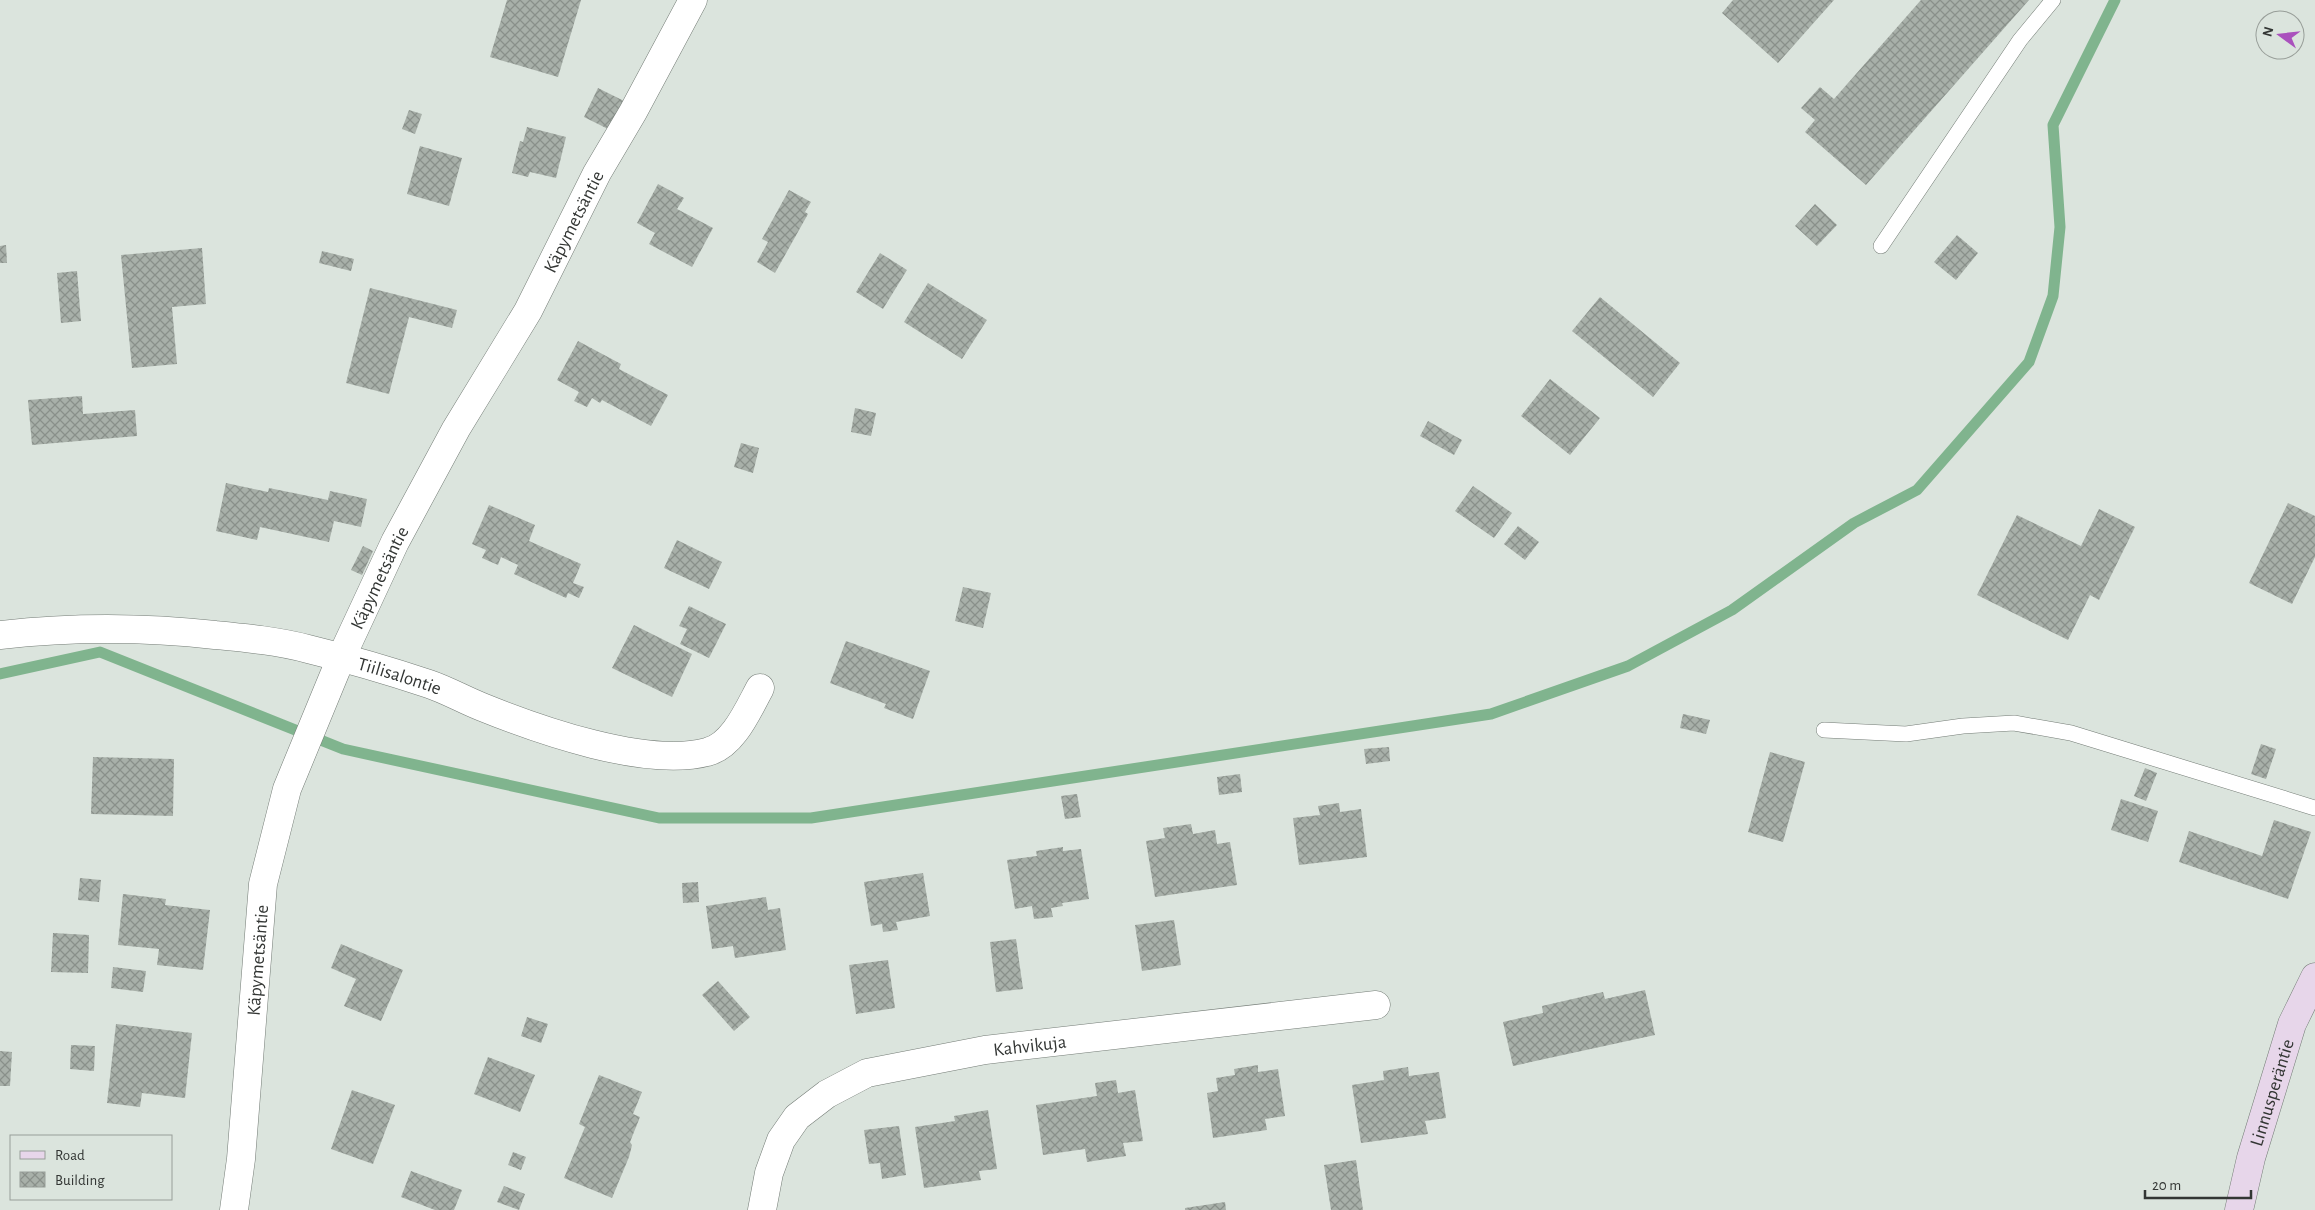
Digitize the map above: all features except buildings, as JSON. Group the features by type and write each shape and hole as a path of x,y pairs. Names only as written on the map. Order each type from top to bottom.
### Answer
{"street":[{"name":"Käpymetsäntie","path":"234,1210 241,1159 263,884 287,789 341,658 395,542 456,429 528,311 597,173 638,104 693,0"},
{"name":"Tiilisalontie","path":"0,635 71,629 138,628 258,639 341,658 431,685 482,708 537,727 627,751 670,757 708,752 727,740 742,721 760,688"},
{"name":"Linnusperäntie","path":"2239,1210 2251,1158 2292,1024 2315,977"},
{"name":"Kahvikuja","path":"762,1210 769,1172 780,1140 797,1117 827,1094 867,1073 985,1050 1376,1005"}],"lane":[{"path":"1881,246 2020,40 2052,0"},
{"path":"1824,730 1906,734 1963,726 2014,723 2071,734 2315,808"}],"waterway":[{"path":"0,674 100,652 343,749 659,818 811,818 1491,714 1628,666 1732,610 1854,523 1917,490 2029,362 2053,296 2060,227 2053,125 2115,0"}]}
